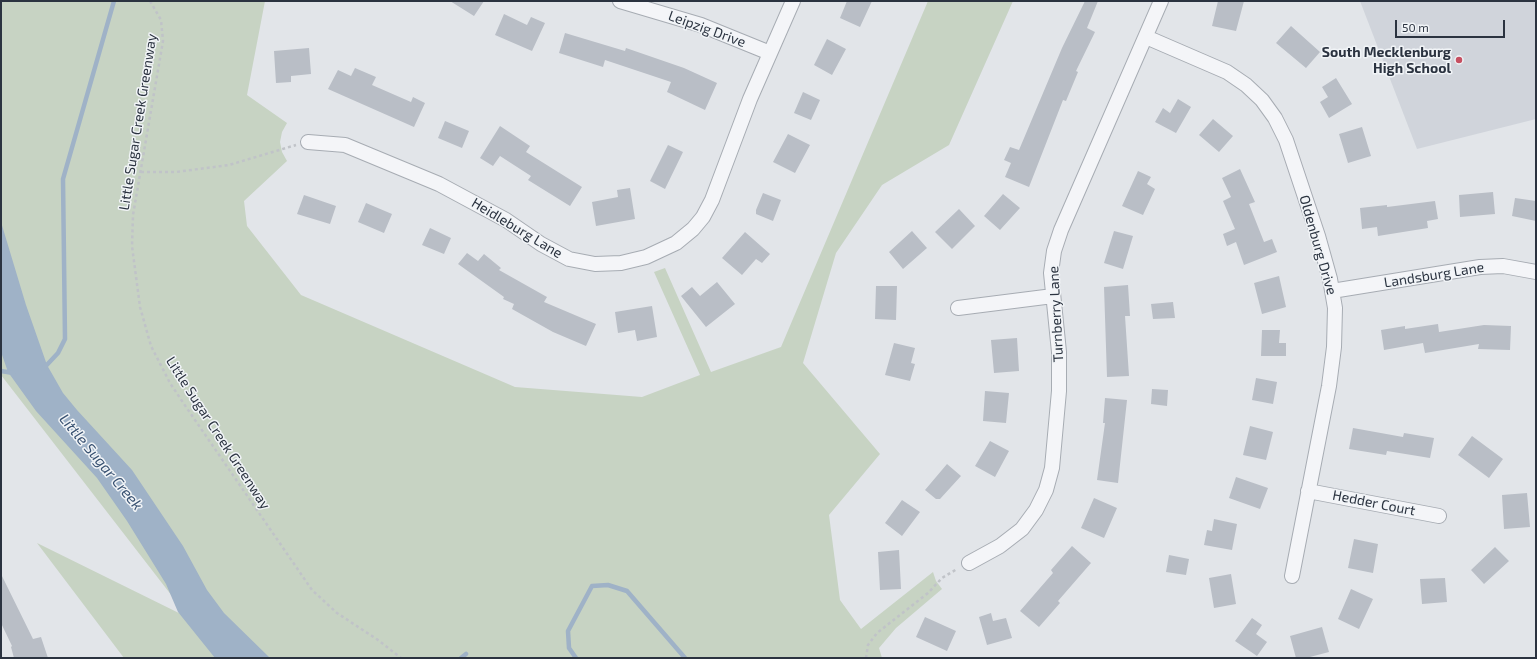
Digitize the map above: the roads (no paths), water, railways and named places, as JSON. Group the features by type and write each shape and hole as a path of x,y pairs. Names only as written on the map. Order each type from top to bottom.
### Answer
{"street":[{"name":"Leipzig Drive","path":"620,1 701,25 770,53"},
{"name":"Heidleburg Lane","path":"308,142 345,145 439,184 506,220 541,244 564,257 595,264 621,263 646,257 676,243 693,229 703,216 712,200 750,99 793,1"},
{"name":"Turnberry Lane","path":"969,563 1000,546 1022,529 1036,510 1046,490 1052,468 1059,391 1059,352 1053,296 1052,262 1061,230 1161,1"},
{"name":"Oldenburg Drive","path":"1146,37 1227,72 1246,85 1262,100 1275,118 1286,140 1318,236 1335,308 1334,347 1329,386 1292,576"},
{"name":"Landsburg Lane","path":"1332,291 1480,267 1503,266 1536,272"},
{"path":"958,308 1053,296"},
{"name":"Hedder Court","path":"1308,491 1439,516"}],"water":[{"name":"Little Sugar Creek","path":"1,222 26,305 47,365 63,393 132,470 183,546 207,590 224,613 270,658 215,658 178,612 166,584 127,521 97,478 36,411 8,372 1,352"}],"waterway":[{"path":"43,369 58,353 65,339 63,179 114,1"},
{"path":"1,371 13,373"},
{"path":"576,658 569,648 568,631 592,586 608,585 627,591 685,658"},
{"path":"461,658 466,654"}],"place":[{"name":"South Mecklenburg High School","path":"1459,60"}]}
